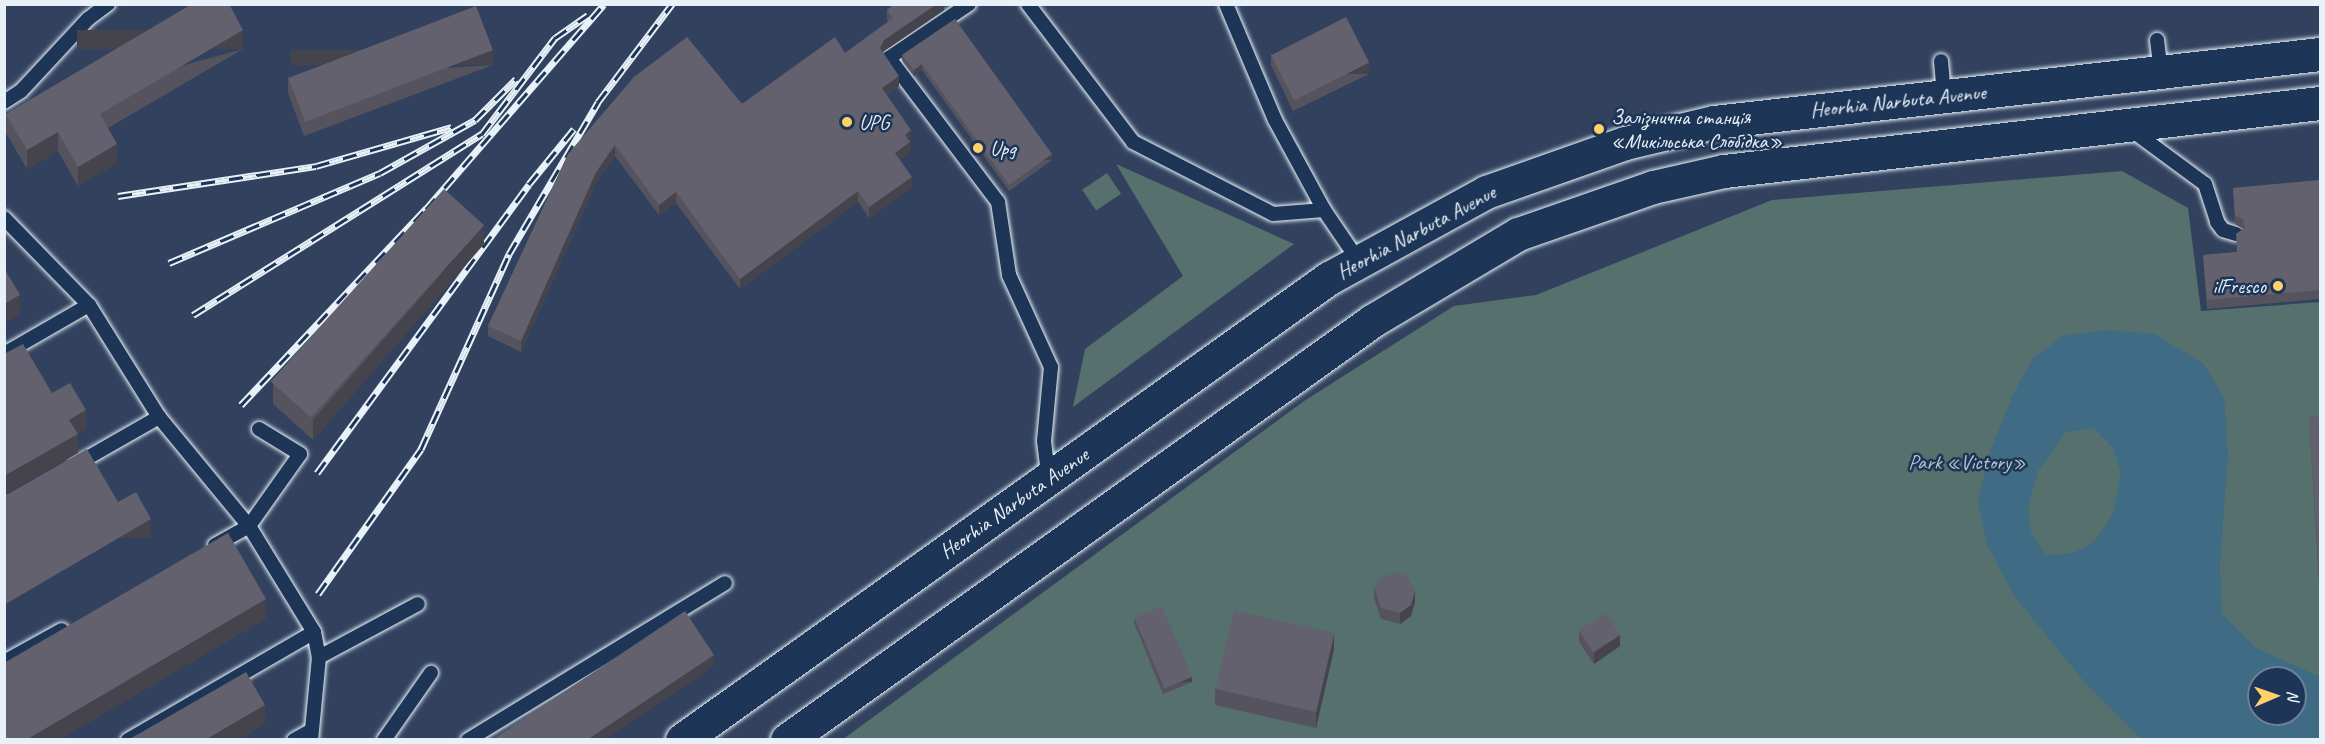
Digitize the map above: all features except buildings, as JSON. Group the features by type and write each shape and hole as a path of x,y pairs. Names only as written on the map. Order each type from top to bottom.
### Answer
{"main road":[{"name":"Heorhia Narbuta Avenue","path":"682,740 1358,260 1486,192 1624,143 1714,122 1944,96 2159,56 2320,54"},
{"path":"787,740 1372,321 1518,234 1653,187 1724,171 2320,103"}],"lane":[{"path":"4,102 21,91 88,19 108,4"},
{"path":"969,4 889,58 998,202 1009,275 1051,367 1044,441 1049,478"},
{"path":"1028,4 1133,142 1273,214 1324,210"},
{"path":"1226,4 1275,120 1324,210 1358,260"},
{"path":"1941,61 1944,96"},
{"path":"2125,125 2205,184 2217,222 2223,230 2236,234"},
{"path":"4,218 89,305 159,417 249,525 314,632 319,657 310,735 294,740"},
{"path":"4,354 89,305"},
{"path":"66,470 159,417"},
{"path":"198,554 249,525 300,454 260,429"},
{"path":"468,740 725,583"},
{"path":"319,657 418,604"},
{"path":"4,662 76,622"},
{"path":"128,740 314,632"},
{"path":"384,740 430,673"}],"green space":[{"path":"1116,164 1294,244 1073,407 1085,349 1183,276"},
{"name":"Park «Victory»","path":"2122,171 2188,208 2201,311 2320,302 2320,739 842,740 1304,401 1454,306 1536,295 1772,200"},
{"path":"1107,173 1121,194 1096,211 1082,190"}],"water":[{"path":"2107,330 2155,334 2204,364 2224,398 2228,452 2220,567 2222,614 2256,648 2296,666 2247,666 2247,726 2307,726 2307,671 2320,677 2320,739 2141,739 2086,684 2015,597 1987,545 1978,502 1991,449 2014,392 2034,357 2063,336","holes":["2093,428 2113,448 2121,474 2113,514 2095,541 2073,553 2046,555 2031,533 2028,508 2038,471 2066,432"]}],"railway":[{"path":"241,405 426,209 604,4"},
{"path":"318,594 421,449 509,254 598,102 672,4"},
{"path":"193,315 482,134 555,38 588,15"},
{"path":"169,263 380,173 475,120 516,79"},
{"path":"118,196 316,166 452,127"},
{"path":"317,473 529,184 574,129"}],"place":[{"name":"UPG","path":"847,122"},
{"name":"Залізнична станція «Микільська Слобідка»","path":"1599,129"},
{"name":"Upg","path":"978,148"},
{"name":"ilFresco","path":"2278,286"}]}
